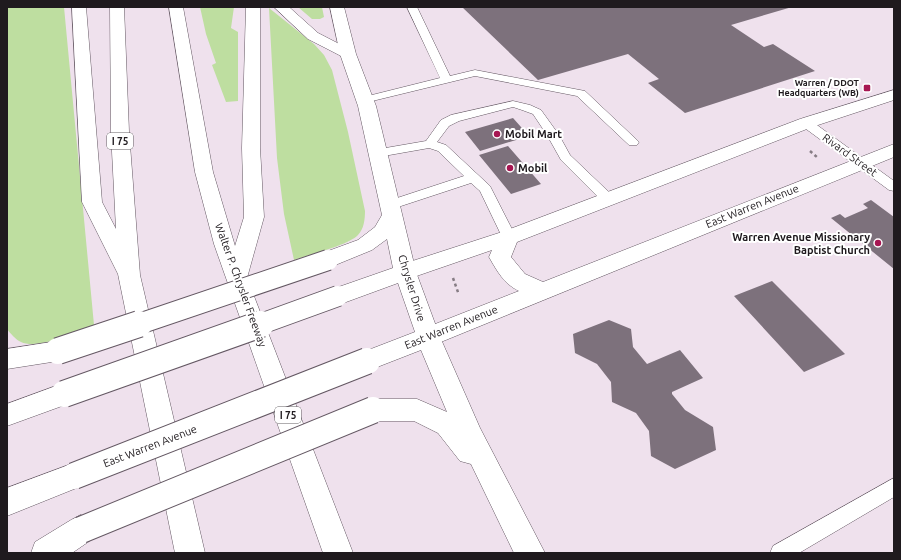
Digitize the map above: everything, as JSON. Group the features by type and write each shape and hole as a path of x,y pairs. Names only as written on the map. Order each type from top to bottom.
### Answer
{"main road":[{"path":"79,7 92,202 129,275"},
{"name":"I 75","path":"117,7 120,132 129,275 190,553"},
{"name":"Walter P. Chrysler Freeway","path":"176,7 204,172 224,244 338,553"},
{"path":"237,277 254,217 251,148 253,7"},
{"path":"281,7 313,36 348,54"},
{"name":"Chrysler Drive","path":"337,7 348,54 367,106 406,272 428,337 470,435 530,553"},
{"path":"7,415 338,296 509,237 806,123 894,95"},
{"name":"East Warren Avenue","path":"7,502 428,337 894,150"},
{"path":"7,358 58,351 328,260 365,244 383,232 391,210"},
{"path":"509,237 500,257 508,273 522,284 543,290"},
{"path":"46,553 81,530 373,410 417,410 447,425 490,474"}],"lane":[{"path":"412,7 446,80"},
{"path":"364,100 475,73 581,93 633,142"},
{"path":"430,144 445,123 455,118 513,104 526,107 537,112 553,135 565,157 608,199"},
{"name":"Rivard Street","path":"806,123 894,187"},
{"path":"378,153 430,144 442,148 485,189 509,237"},
{"path":"391,210 473,178"},
{"path":"780,553 894,487"}],"path":[{"path":"806,149 819,159"},
{"path":"453,277 459,295"}],"green space":[{"path":"7,7 64,7 94,325 58,339 37,344 21,342 7,329"},
{"path":"200,7 234,7 231,28 238,32 238,101 226,102 212,65 216,63 206,34"},
{"path":"298,7 322,7 324,17 320,19 312,19"},
{"path":"269,8 314,44 324,55 332,70 348,132 365,211 362,230 353,239 337,246 294,260 284,214 277,158"}],"building":[{"path":"462,7 792,7 731,25 764,47 773,44 815,71 685,113 648,83 659,79 628,54 538,80"},
{"path":"513,118 529,136 480,151 465,132"},
{"path":"508,146 541,184 511,194 479,155"},
{"name":"Warren Avenue Missionary Baptist Church","path":"871,200 894,217 894,269 831,218 840,214 845,218 868,208 863,204"},
{"path":"772,281 845,354 804,372 734,296"},
{"path":"609,320 631,329 633,347 647,364 680,350 703,378 672,392 672,394 685,410 713,427 716,450 675,469 651,456 649,431 636,413 612,402 611,382 597,364 575,353 573,334"}],"place":[{"name":"Warren / DDOT Headquarters (WB)","path":"867,88"},
{"name":"Mobil Mart","path":"497,134"},
{"name":"Mobil","path":"510,168"},
{"name":"Warren Avenue Missionary Baptist Church","path":"878,243"}]}
